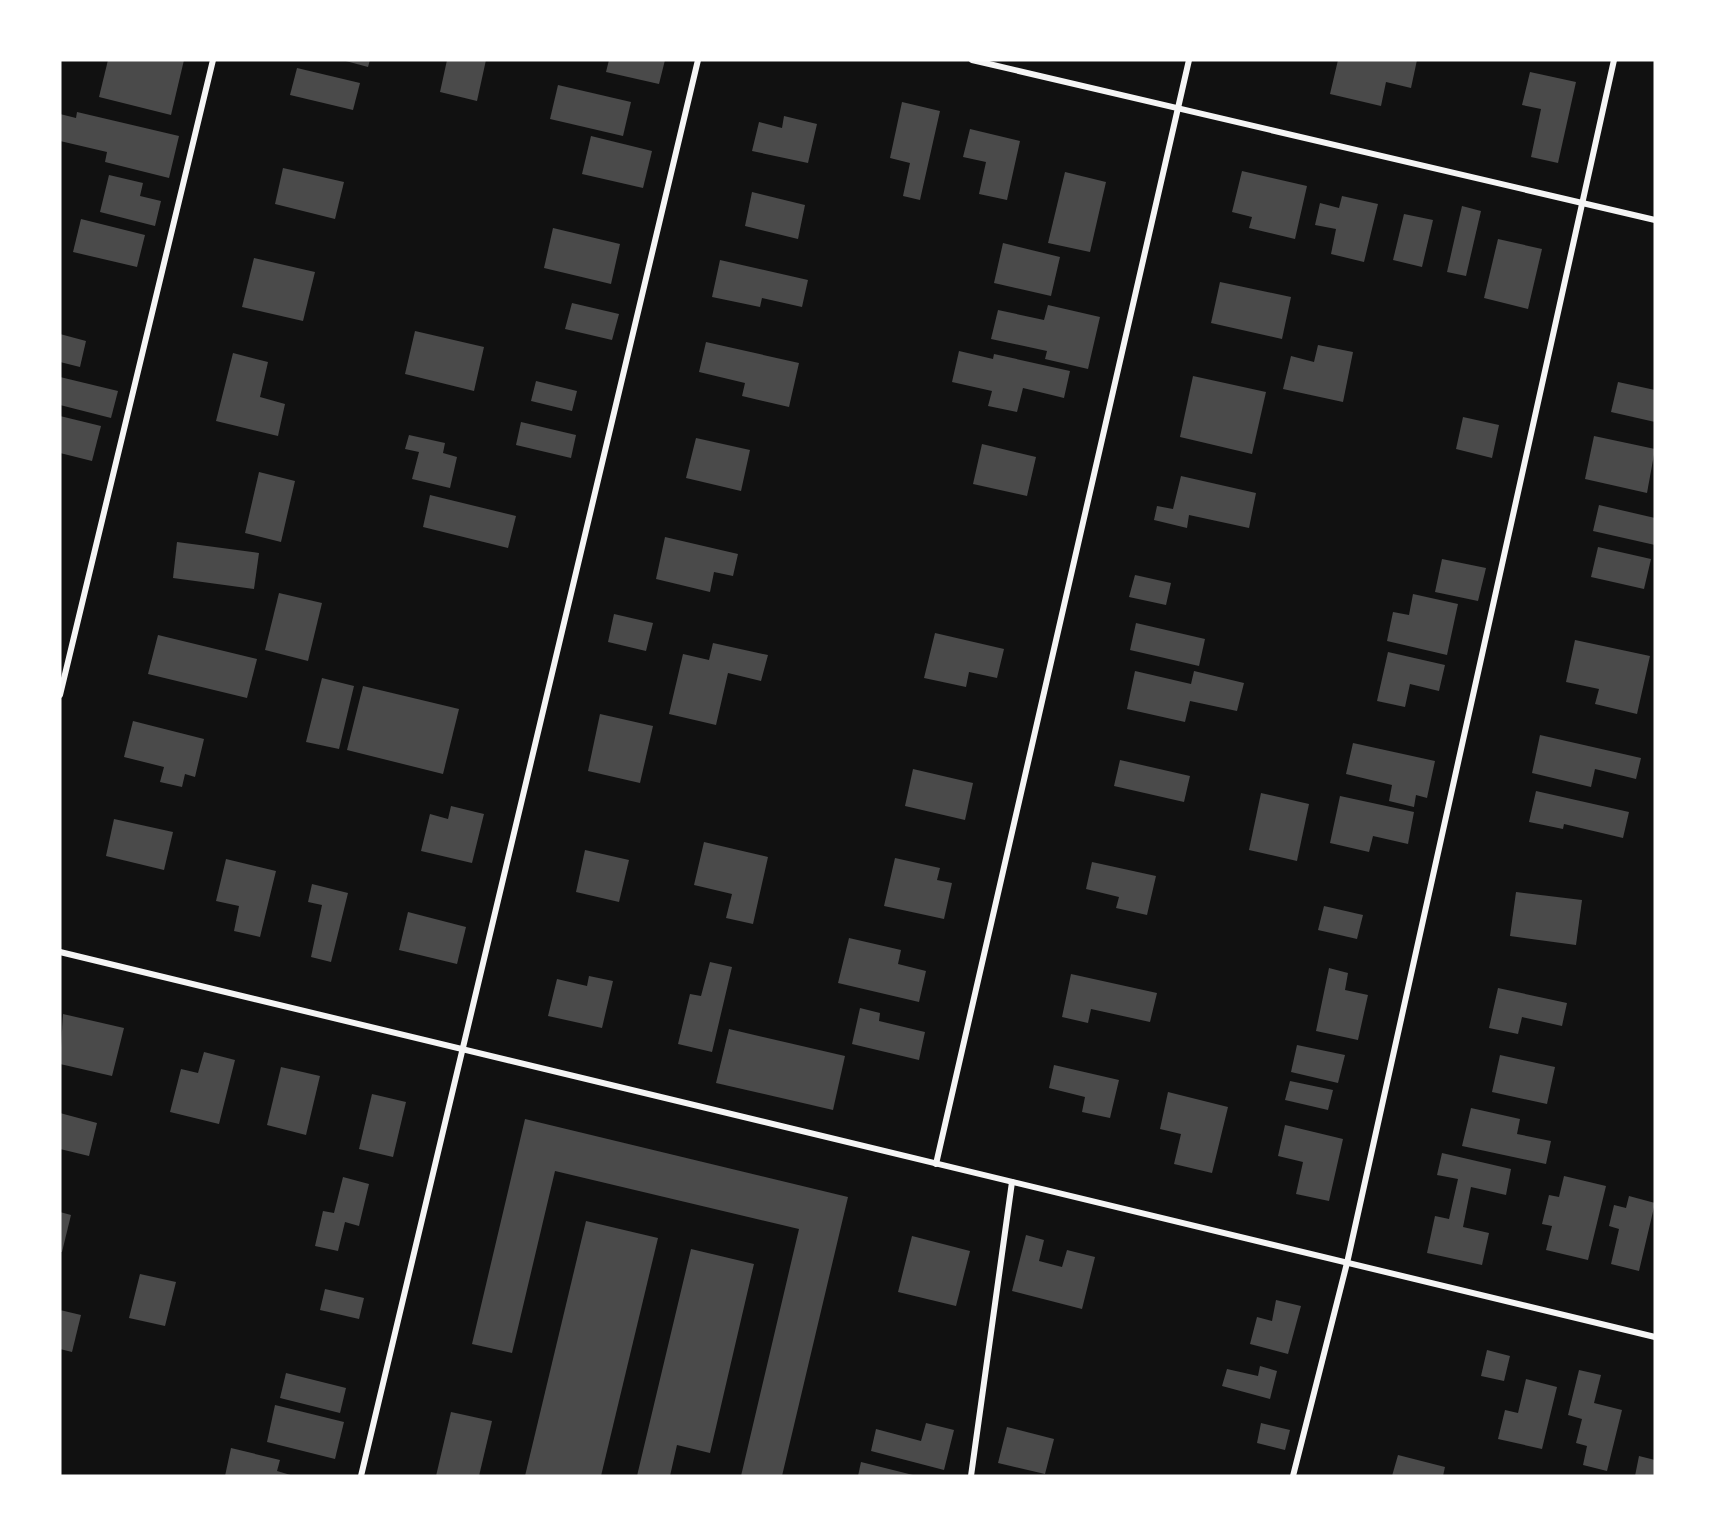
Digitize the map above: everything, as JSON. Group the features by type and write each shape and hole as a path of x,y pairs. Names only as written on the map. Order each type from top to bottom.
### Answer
{"street":[{"path":"60,695 213,60"},
{"path":"361,1476 698,60"},
{"path":"972,60 1655,220"},
{"path":"936,1164 1189,60"},
{"path":"1293,1476 1347,1263 1614,60"},
{"path":"60,952 1655,1337"},
{"path":"971,1476 1012,1182"}],"building":[{"path":"108,60 184,60 171,115 99,97"},
{"path":"342,60 370,60 368,67"},
{"path":"447,60 486,60 477,101 440,92"},
{"path":"609,60 665,60 659,84 606,72"},
{"path":"1338,60 1417,60 1411,88 1386,82 1381,106 1330,94"},
{"path":"297,68 360,83 353,110 290,95"},
{"path":"1530,72 1576,82 1558,163 1531,157 1541,109 1522,105"},
{"path":"558,85 631,102 623,136 550,119"},
{"path":"902,102 940,111 920,200 903,196 910,163 890,158"},
{"path":"77,112 179,136 169,178 105,162 107,152 60,141 60,114 76,118"},
{"path":"784,116 817,124 808,163 752,151 759,122 782,128"},
{"path":"970,129 1020,141 1007,200 979,194 986,162 963,157"},
{"path":"591,136 652,151 643,188 582,174"},
{"path":"283,168 344,182 335,219 275,204"},
{"path":"1242,171 1307,186 1295,239 1249,228 1252,217 1232,212"},
{"path":"1065,172 1106,182 1090,252 1048,243"},
{"path":"109,175 143,183 140,196 161,201 155,226 100,212"},
{"path":"752,192 805,205 798,239 745,226"},
{"path":"1342,196 1378,204 1364,262 1331,254 1336,229 1315,225 1320,203 1339,208"},
{"path":"1462,206 1481,211 1466,276 1447,272"},
{"path":"1404,214 1433,220 1422,267 1393,260"},
{"path":"81,219 145,235 137,267 73,252"},
{"path":"553,228 620,244 611,284 544,268"},
{"path":"1498,239 1542,249 1528,309 1484,298"},
{"path":"1003,243 1060,257 1051,296 994,283"},
{"path":"254,258 315,272 303,321 242,307"},
{"path":"720,260 808,280 802,307 762,298 760,307 712,297"},
{"path":"1220,282 1291,297 1282,339 1211,323"},
{"path":"572,303 619,314 612,340 565,329"},
{"path":"1048,305 1100,317 1088,369 1045,359 1047,351 991,339 998,310 1044,320"},
{"path":"415,331 484,347 474,391 405,374"},
{"path":"60,334 86,341 80,367 60,362"},
{"path":"706,342 799,363 789,407 742,396 745,383 699,372"},
{"path":"1318,345 1353,352 1343,402 1283,389 1291,356 1314,362"},
{"path":"959,351 993,359 994,354 1070,371 1064,398 1023,388 1017,412 988,406 992,391 952,382"},
{"path":"233,353 268,362 260,397 285,404 278,436 216,421"},
{"path":"1193,376 1266,392 1252,454 1180,437"},
{"path":"60,377 118,391 111,418 60,405"},
{"path":"536,381 577,391 572,411 531,401"},
{"path":"1618,382 1655,390 1655,422 1611,412"},
{"path":"60,416 101,426 92,461 60,453"},
{"path":"1463,417 1499,425 1492,458 1456,449"},
{"path":"521,422 576,435 571,458 516,445"},
{"path":"409,435 445,443 443,453 457,457 450,488 412,479 419,452 405,449"},
{"path":"1594,436 1655,449 1647,493 1585,479"},
{"path":"696,438 750,450 741,491 686,478"},
{"path":"982,444 1036,457 1027,496 973,484"},
{"path":"259,472 295,481 281,542 245,533"},
{"path":"1181,476 1256,493 1249,528 1189,515 1187,528 1154,520 1157,506 1173,509"},
{"path":"430,495 516,516 508,548 423,527"},
{"path":"1599,505 1655,518 1655,545 1593,531"},
{"path":"665,537 738,554 733,576 714,572 710,592 656,579"},
{"path":"177,542 259,553 254,589 173,578"},
{"path":"1598,547 1651,559 1644,589 1591,577"},
{"path":"1442,559 1486,568 1478,601 1435,592"},
{"path":"1135,575 1171,583 1166,605 1129,597"},
{"path":"279,593 322,603 308,661 265,650"},
{"path":"1413,594 1458,604 1447,655 1387,641 1393,612 1409,615"},
{"path":"614,614 653,623 646,651 608,642"},
{"path":"1136,623 1205,639 1199,666 1130,650"},
{"path":"935,633 1004,649 997,678 969,672 966,687 924,678"},
{"path":"158,635 257,659 247,698 148,674"},
{"path":"1575,640 1650,656 1637,714 1595,704 1599,689 1566,682"},
{"path":"713,643 768,655 761,681 728,673 716,725 669,714 683,654 709,660"},
{"path":"1388,652 1445,665 1439,691 1410,684 1405,707 1377,701"},
{"path":"1135,671 1191,684 1194,671 1244,683 1237,711 1190,701 1185,722 1127,709"},
{"path":"322,678 354,686 339,749 306,742"},
{"path":"363,686 459,709 443,774 347,750"},
{"path":"600,714 653,726 640,783 588,771"},
{"path":"133,721 204,739 195,777 185,774 182,787 160,782 164,767 124,757"},
{"path":"1540,735 1641,758 1636,779 1595,769 1591,787 1532,773"},
{"path":"1353,743 1435,761 1427,798 1416,795 1414,807 1389,801 1392,785 1346,774"},
{"path":"1120,760 1190,776 1184,802 1114,786"},
{"path":"913,769 973,783 965,820 905,806"},
{"path":"1536,791 1629,812 1623,838 1564,824 1563,829 1529,822"},
{"path":"1261,793 1309,804 1297,861 1249,850"},
{"path":"1340,796 1414,812 1408,844 1373,836 1369,852 1330,843"},
{"path":"451,806 484,814 472,863 421,851 430,814 448,819"},
{"path":"114,819 173,832 164,870 106,856"},
{"path":"704,842 768,857 753,924 726,918 732,894 694,885"},
{"path":"585,850 629,860 619,902 576,892"},
{"path":"895,858 940,868 937,880 952,883 944,919 884,906"},
{"path":"226,859 276,871 260,937 234,931 239,906 216,901"},
{"path":"1092,862 1156,876 1147,915 1116,908 1119,897 1086,889"},
{"path":"312,884 348,893 331,962 311,957 322,905 308,902"},
{"path":"1516,892 1582,900 1576,945 1510,936"},
{"path":"1324,906 1363,915 1357,939 1318,930"},
{"path":"408,912 466,927 457,964 399,950"},
{"path":"849,938 901,950 898,964 926,971 919,1002 838,983"},
{"path":"710,962 732,967 712,1052 678,1044 690,994 701,996"},
{"path":"1329,968 1348,973 1345,990 1368,995 1358,1040 1316,1031"},
{"path":"1071,974 1157,993 1150,1022 1091,1009 1088,1023 1062,1017"},
{"path":"589,976 613,981 602,1028 548,1016 557,979 587,986"},
{"path":"1498,988 1567,1003 1562,1026 1522,1017 1518,1034 1489,1028"},
{"path":"860,1008 880,1013 879,1021 925,1032 919,1060 852,1044"},
{"path":"63,1014 124,1028 112,1076 60,1064"},
{"path":"729,1029 845,1056 833,1110 716,1083"},
{"path":"1297,1045 1345,1055 1338,1083 1291,1072"},
{"path":"204,1052 235,1060 219,1124 170,1112 181,1069 198,1073"},
{"path":"1500,1055 1555,1067 1547,1104 1492,1092"},
{"path":"1054,1065 1119,1080 1110,1118 1082,1112 1085,1097 1049,1088"},
{"path":"281,1067 320,1076 306,1135 267,1125"},
{"path":"1290,1081 1333,1090 1328,1110 1285,1100"},
{"path":"1168,1092 1228,1107 1212,1173 1174,1164 1181,1134 1160,1129"},
{"path":"372,1094 406,1102 393,1157 359,1149"},
{"path":"1471,1108 1520,1119 1517,1134 1551,1141 1546,1164 1462,1146"},
{"path":"60,1113 97,1123 89,1156 60,1149"},
{"path":"525,1119 848,1197 782,1476 741,1476 799,1229 555,1171 512,1353 472,1344"},
{"path":"1285,1125 1343,1139 1329,1201 1296,1194 1303,1162 1278,1156"},
{"path":"1442,1153 1511,1169 1506,1195 1471,1187 1463,1227 1489,1233 1482,1265 1427,1253 1435,1216 1449,1219 1458,1179 1437,1175"},
{"path":"1564,1176 1606,1186 1588,1260 1546,1250 1552,1226 1542,1224 1549,1195 1559,1197"},
{"path":"343,1177 369,1184 359,1226 345,1222 338,1251 315,1246 323,1211 334,1213"},
{"path":"1629,1196 1655,1203 1639,1271 1611,1264 1619,1229 1609,1226 1614,1205 1626,1208"},
{"path":"60,1212 71,1215 62,1252 60,1252"},
{"path":"586,1221 658,1238 601,1476 525,1476"},
{"path":"1026,1235 1044,1240 1039,1261 1062,1267 1067,1250 1095,1257 1082,1309 1012,1291"},
{"path":"912,1236 970,1251 956,1306 898,1292"},
{"path":"691,1249 754,1264 710,1453 677,1445 670,1476 637,1476"},
{"path":"140,1274 176,1282 165,1326 129,1318"},
{"path":"325,1289 364,1298 359,1319 320,1310"},
{"path":"1276,1300 1301,1306 1288,1354 1250,1344 1257,1317 1272,1321"},
{"path":"60,1310 81,1315 72,1352 60,1349"},
{"path":"1487,1350 1510,1356 1504,1381 1481,1376"},
{"path":"1260,1366 1277,1371 1270,1399 1222,1386 1227,1369 1258,1376"},
{"path":"1579,1370 1601,1375 1594,1403 1622,1410 1607,1471 1583,1465 1587,1446 1576,1443 1582,1419 1568,1415"},
{"path":"286,1373 346,1388 340,1413 280,1398"},
{"path":"1526,1379 1557,1387 1542,1449 1498,1439 1505,1410 1518,1413"},
{"path":"275,1405 344,1422 335,1459 267,1442"},
{"path":"451,1412 492,1421 479,1476 436,1476"},
{"path":"926,1423 954,1430 944,1470 871,1451 876,1429 921,1441"},
{"path":"1261,1423 1290,1430 1285,1450 1257,1443"},
{"path":"1007,1427 1054,1439 1045,1474 998,1463"},
{"path":"231,1448 280,1460 277,1471 294,1476 225,1476"},
{"path":"1398,1455 1445,1467 1443,1476 1392,1476"},
{"path":"1639,1456 1655,1460 1655,1476 1635,1476"},
{"path":"861,1462 913,1475 858,1476"}]}
